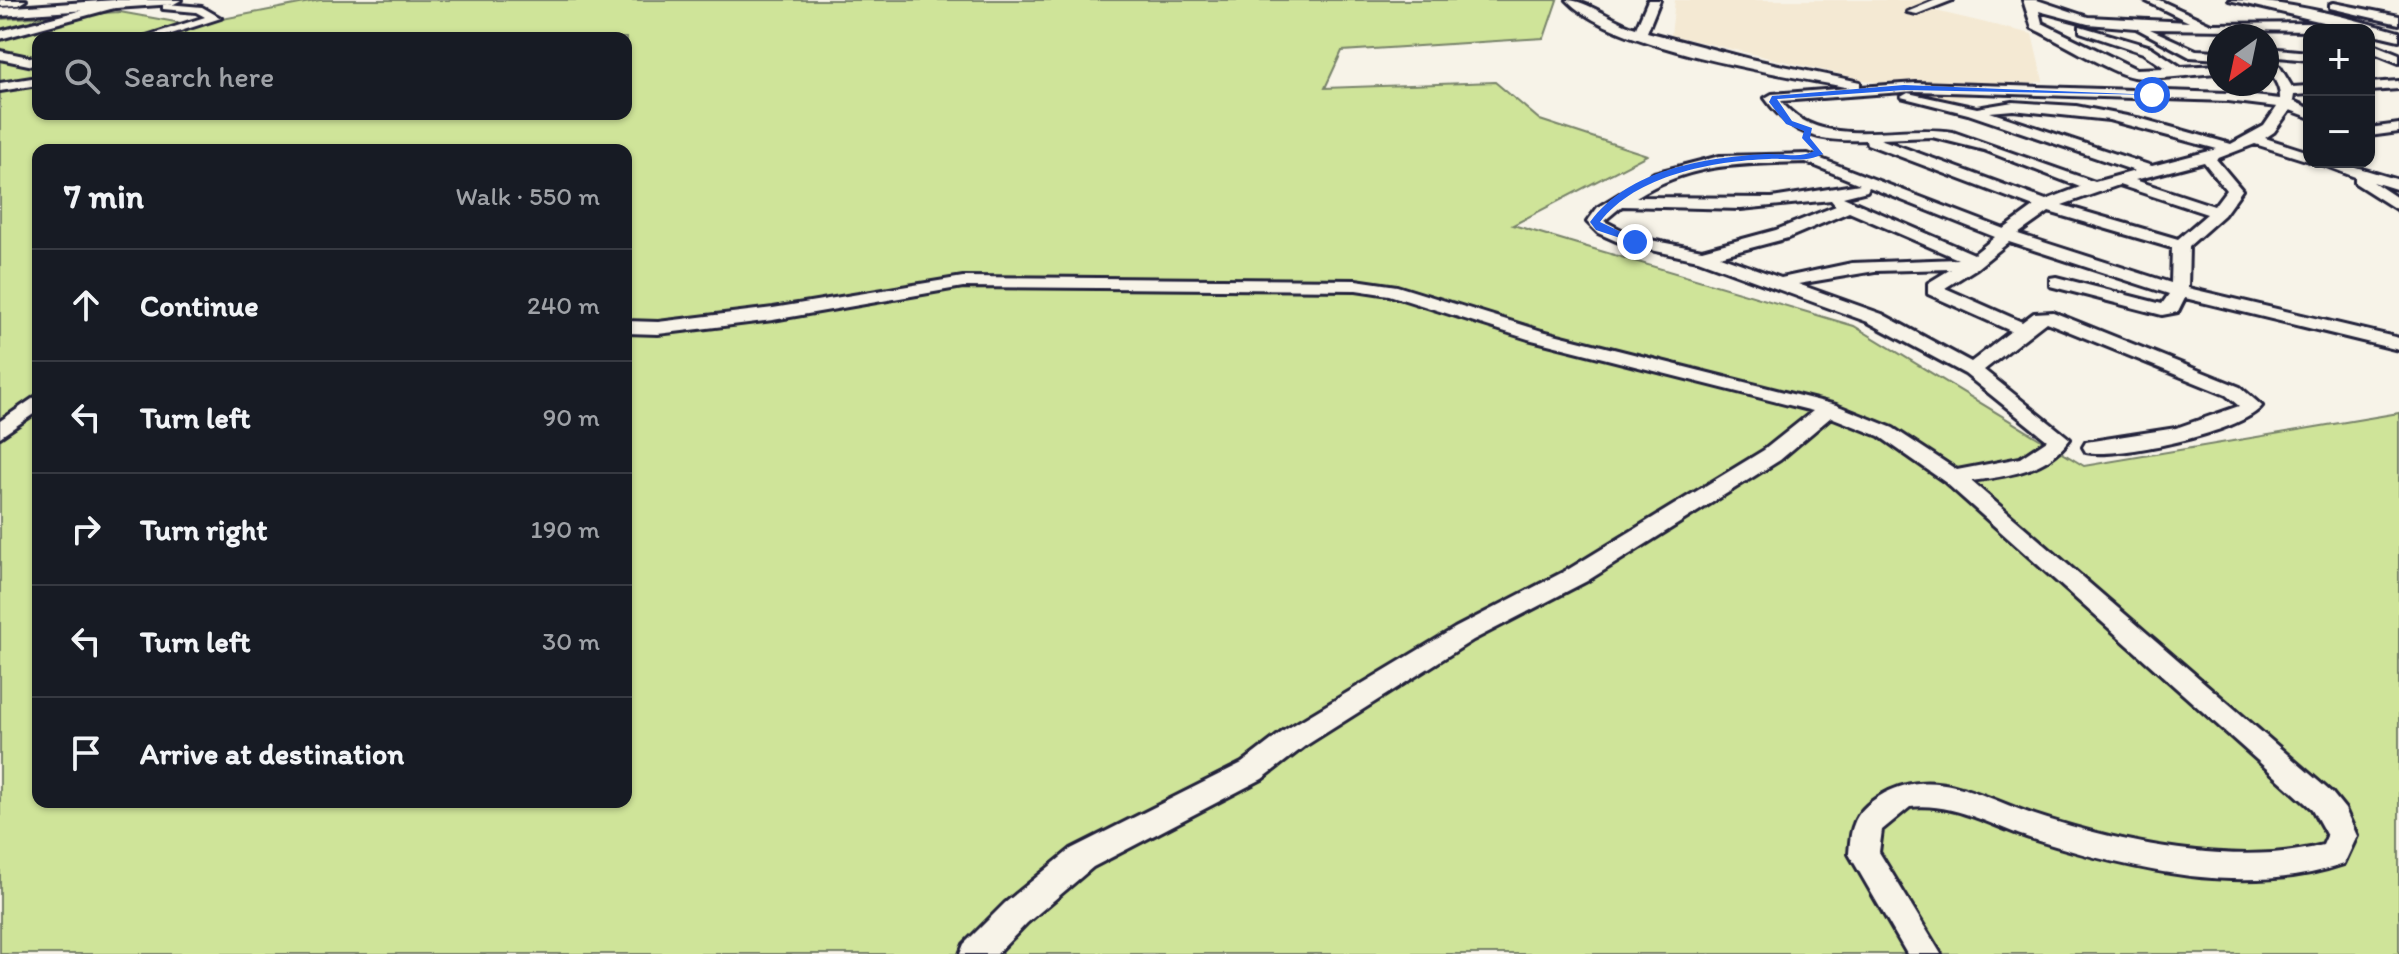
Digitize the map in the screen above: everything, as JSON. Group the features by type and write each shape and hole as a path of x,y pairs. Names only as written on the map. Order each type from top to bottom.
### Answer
{"highway":[{"path":"0,1 18,0"}],"main road":[{"path":"0,12 170,3"}],"street":[{"path":"1560,0 1574,3 1640,33 1972,111 2151,171"},
{"path":"1640,33 1654,0"},
{"path":"1913,12 1947,0"},
{"path":"2150,0 2207,27"},
{"path":"2235,0 2257,7 2354,24"},
{"path":"2285,0 2398,15"},
{"path":"2030,2 2089,20 2136,27 2207,27"},
{"path":"2030,2 2036,25 2129,72 2207,70"},
{"path":"167,32 215,18 198,9 170,3"},
{"path":"0,35 114,5"},
{"path":"2257,7 2282,28"},
{"path":"2075,26 2147,50 2181,71 2201,95"},
{"path":"2136,27 2194,54 2207,55"},
{"path":"2279,28 2303,28"},
{"path":"2375,28 2399,36"},
{"path":"2279,42 2303,43"},
{"path":"2375,45 2399,44"},
{"path":"2375,48 2399,59"},
{"path":"0,54 32,50"},
{"path":"2279,53 2303,55"},
{"path":"0,54 32,62"},
{"path":"2129,72 2124,77 2129,95"},
{"path":"2375,78 2395,85"},
{"path":"0,87 32,82"},
{"path":"2279,83 2287,97 2303,109"},
{"path":"2375,87 2395,85"},
{"path":"2098,189 1949,135 1863,137 1809,130 1789,122 1772,98 1916,87 2129,95 2287,97 2303,92"},
{"path":"2024,330 1934,290 2047,206 2119,180 2208,158 2254,139 2281,115 2287,97"},
{"path":"1949,135 1960,126 1963,115 2009,107 2066,112 2162,128 2233,149"},
{"path":"2375,131 2399,128"},
{"path":"1808,158 1820,151 1806,138 1809,130"},
{"path":"1863,137 2047,206 2181,245"},
{"path":"2254,139 2303,155"},
{"path":"1953,477 2002,470 2041,457 2056,446 2059,439 1972,370 1875,318 1702,255 1635,242 1599,228 1595,222 1617,201 1659,176 1710,161 1770,156 1808,158 1870,185 2007,236 2179,291 2399,344"},
{"path":"2056,282 2162,310 2172,308 2179,291 2181,245 2218,212 2234,190 2208,158"},
{"path":"2338,168 2398,206"},
{"path":"2345,168 2399,185"},
{"path":"2119,180 2218,212"},
{"path":"1617,201 1750,205 1830,197 1870,185"},
{"path":"1830,197 1973,263"},
{"path":"1702,255 1782,234 1849,206"},
{"path":"2041,317 2038,306 2078,258"},
{"path":"1783,283 1819,272 1904,262 1973,263"},
{"path":"632,327 658,328 739,319 935,284 1039,280 1356,285 1391,290 1535,335 1829,409 1886,432 1953,477 2322,801 2335,818 2342,836 2333,855 2312,864 2205,864 2149,855 2037,827 1945,797 1906,796 1868,825 1864,854 1925,954"},
{"path":"1972,370 2041,317 2058,320 2233,391 2252,406 2163,438 2124,446 2094,447"},
{"path":"0,431 32,406"},
{"path":"976,954 1016,913 1082,858 1252,771 1295,738 1464,634 1578,575 1772,455 1829,409"}],"shaded area":[{"path":"1675,0 1927,0 1919,7 2032,34 2043,81 1951,100 1671,35"}],"green space":[{"path":"320,0 1557,0 1544,38 1342,51 1325,88 1495,82 1540,120 1647,155 1513,225 1854,326 2084,466 2399,413 2399,954 0,954 0,19 120,12 192,25"}],"route":[{"path":"1635,242 1599,228 1595,222 1604,210 1659,176 1710,161 1770,156 1808,158 1820,152 1805,136 1809,130 1789,122 1772,100 1775,97 1904,87 2152,95"}]}
